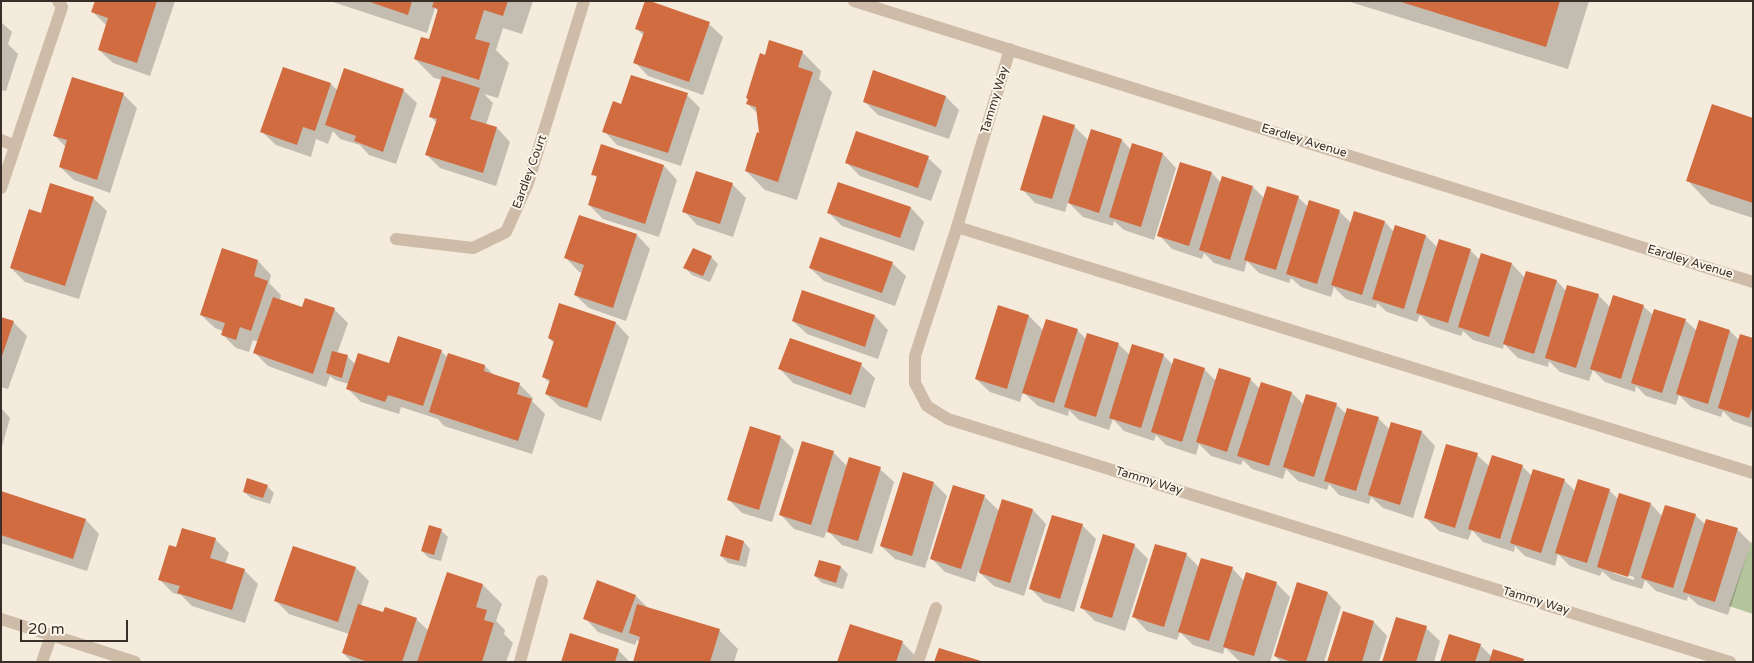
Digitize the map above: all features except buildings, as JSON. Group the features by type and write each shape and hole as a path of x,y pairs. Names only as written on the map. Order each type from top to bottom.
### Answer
{"street":[{"path":"1,188 62,7 58,1"},
{"name":"Eardley Court","path":"396,239 472,248 506,232 528,183 584,1"},
{"name":"Eardley Avenue","path":"854,1 1753,282"},
{"name":"Tammy Way","path":"1010,49 957,227 915,356 915,384 927,406 948,419 1730,662"},
{"path":"1,140 16,146"},
{"path":"957,227 1753,473"},
{"path":"520,662 542,581"},
{"path":"918,662 936,608"},
{"path":"1,619 135,662"},
{"path":"42,662 51,636"}],"green space":[{"path":"1753,538 1753,614 1729,606"}]}
